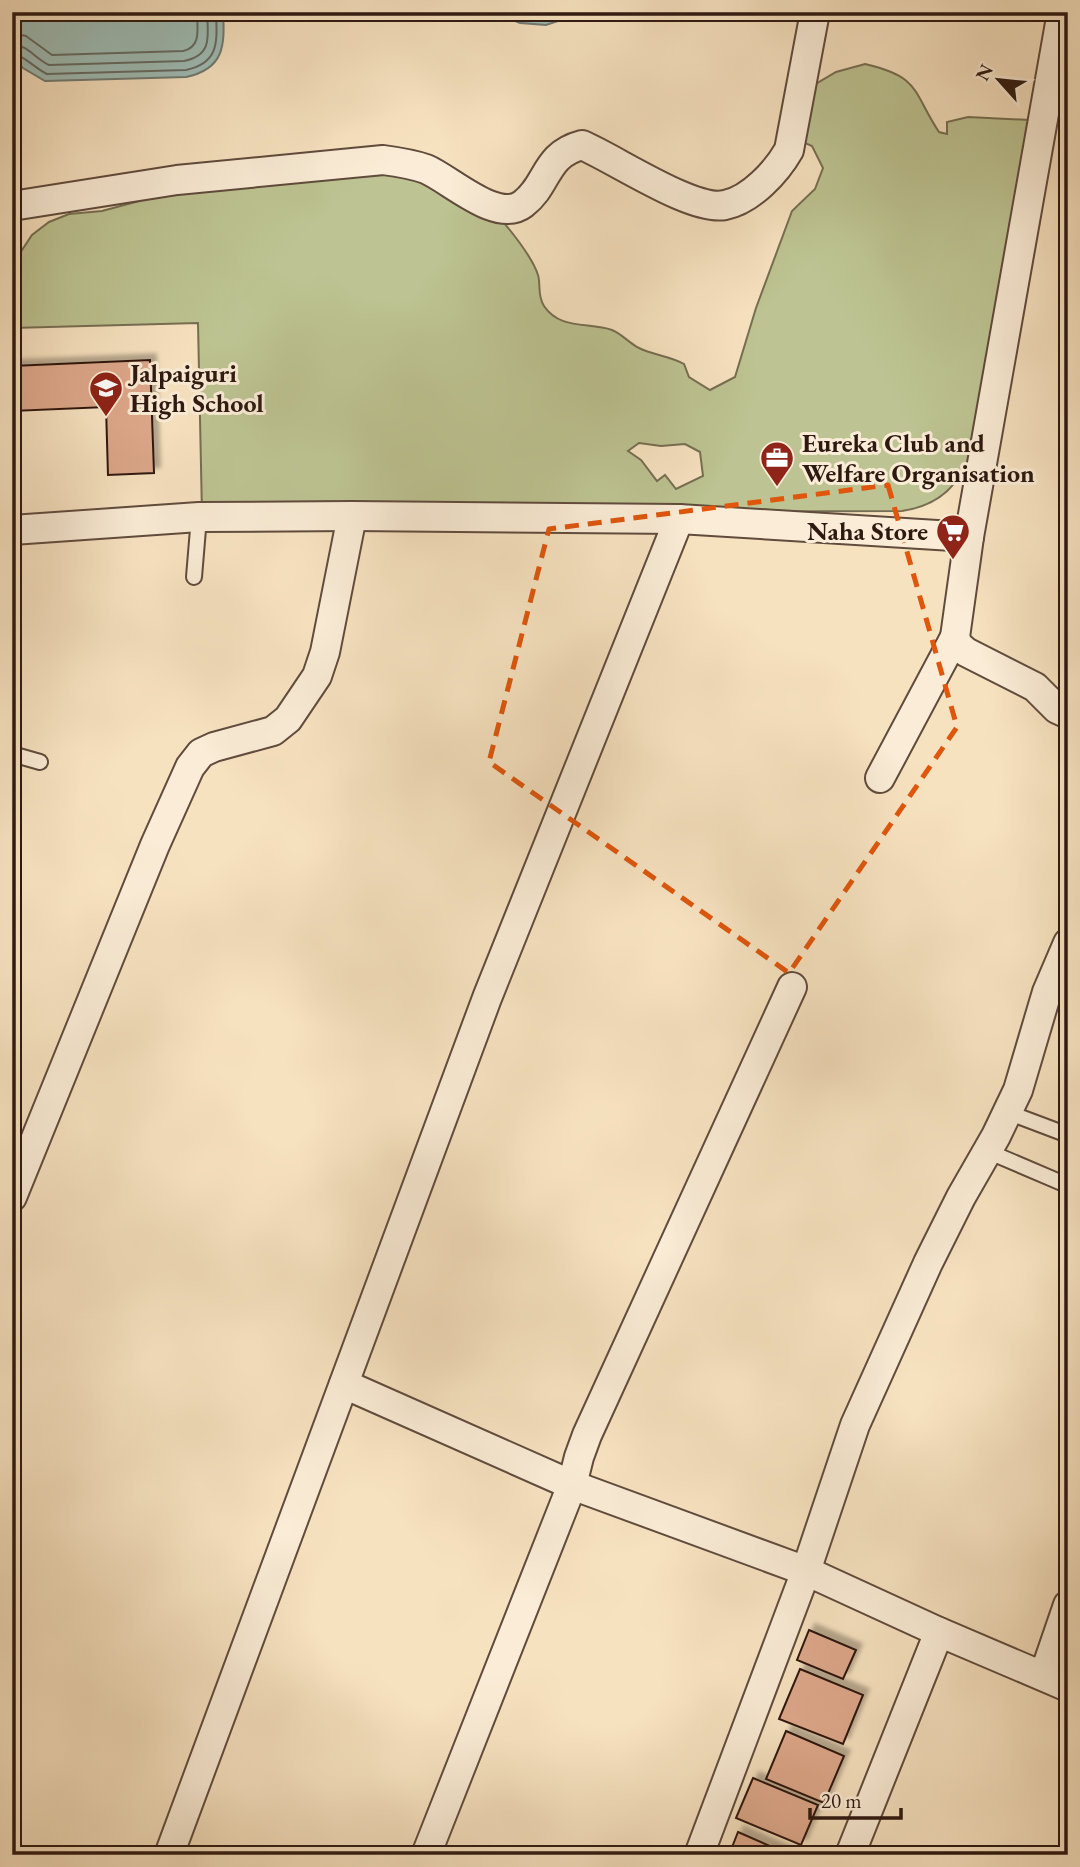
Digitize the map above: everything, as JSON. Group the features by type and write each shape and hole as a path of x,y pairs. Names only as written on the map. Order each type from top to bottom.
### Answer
{"street":[{"path":"12,206 177,180 383,160 428,170 485,204 501,209 517,208 531,198 551,164 568,149 582,145 687,198 706,205 726,205 755,190 778,169 789,150 814,12"},
{"path":"880,778 955,637 969,537 1062,12"},
{"path":"12,530 199,517 352,516 680,519 969,537"},
{"path":"12,1197 155,845 190,767 201,753 272,731 288,719 317,676 325,652 352,516"},
{"path":"169,1855 487,998 680,519"},
{"path":"955,637 958,645 966,652 1035,687 1057,709 1068,714"},
{"path":"699,1855 806,1571 855,1425 928,1263 1007,1112 1022,1077 1048,992 1068,943"},
{"path":"426,1855 572,1485 587,1435 792,987"},
{"path":"344,1384 572,1485 806,1571 939,1632 1056,1681 1068,1605"},
{"path":"850,1855 939,1632"}],"lane":[{"path":"194,576 199,517"},
{"path":"12,754 40,762"},
{"path":"1007,1112 1068,1135"},
{"path":"987,1151 1062,1183"}],"highlighted area":[{"path":"888,485 957,727 789,973 489,762 549,529"}],"green space":[{"path":"865,64 896,74 913,88 939,132 947,134 947,122 968,117 1029,120 973,449 955,483 938,498 916,508 902,511 202,514 198,323 12,328 12,265 32,235 49,222 69,214 102,211 165,194 388,167 499,217 531,260 538,275 542,302 558,319 612,330 639,348 679,361 684,364 689,377 710,390 735,377 756,308 792,211 815,189 823,168 812,146 798,140 809,88 836,72","holes":["639,443 661,446 685,444 700,452 703,476 676,489 665,475 657,481 641,460 628,451"]}],"water":[{"path":"12,12 223,12 222,45 215,62 199,73 186,77 45,81 23,68 12,57"},
{"path":"494,12 585,12 546,25 520,23"}],"building":[{"path":"150,360 154,473 108,475 106,407 12,411 12,366"},
{"path":"809,1630 856,1650 843,1679 797,1660"},
{"path":"800,1669 863,1695 843,1744 779,1719"},
{"path":"786,1731 844,1756 824,1803 766,1779"},
{"path":"753,1778 818,1805 801,1845 736,1818"},
{"path":"738,1832 790,1855 729,1855"}],"place":[{"name":"Jalpaiguri High School","path":"106,418"},
{"name":"Eureka Club and Welfare Organisation","path":"777,488"},
{"name":"Naha Store","path":"953,561"}]}
